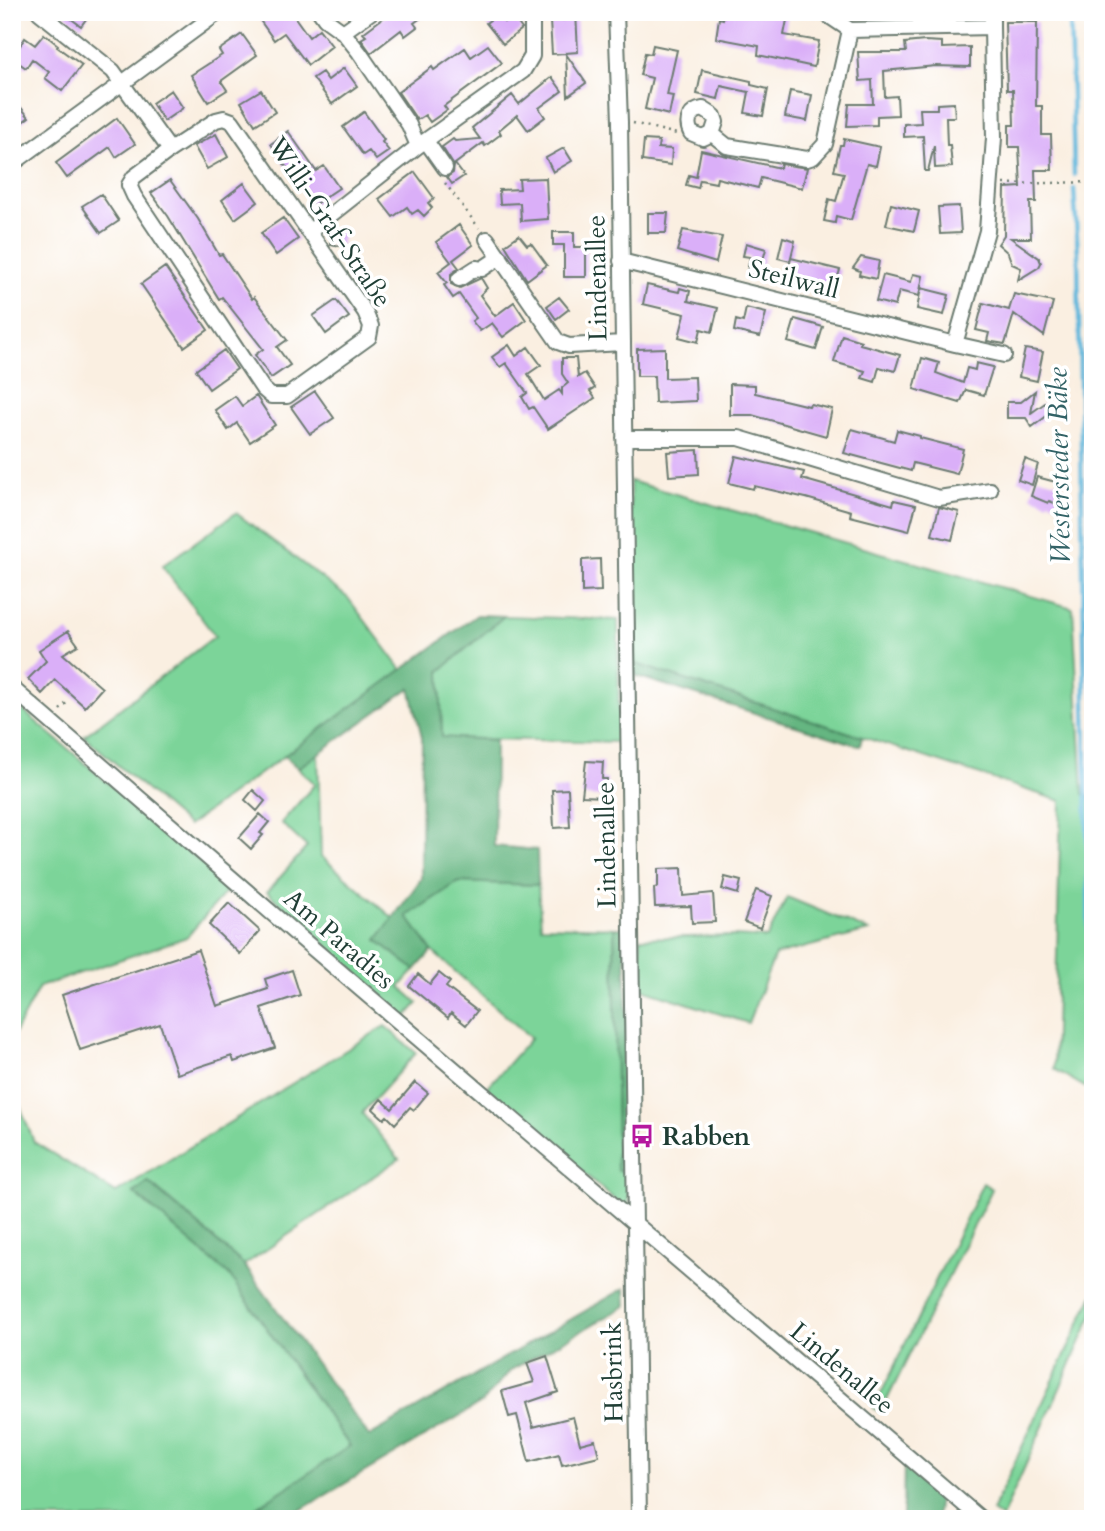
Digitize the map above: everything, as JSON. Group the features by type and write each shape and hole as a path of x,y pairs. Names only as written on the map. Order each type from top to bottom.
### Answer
{"street":[{"path":"39,12 113,71 170,150"},
{"path":"12,164 219,12"},
{"path":"320,12 343,32 443,172"},
{"path":"343,32 371,12"},
{"path":"309,232 422,144 523,71 532,57 531,12"},
{"name":"Lindenallee","path":"616,12 621,122 635,1224 981,1519"},
{"path":"823,12 850,30 992,20 994,138 987,231 955,344"},
{"path":"712,134 727,146 807,159 813,157 825,144 850,30"},
{"path":"703,109 714,116 716,129 712,134 699,138 691,133 688,120 691,114 703,109"},
{"name":"Willi-Graf-Straße","path":"224,118 232,121 366,312 372,330 369,337 293,389 287,396 271,396 263,389 129,185 134,177 170,150 216,120 224,118"},
{"path":"487,239 558,342 569,346 622,343"},
{"path":"459,279 500,257"},
{"name":"Steilwall","path":"621,261 1004,355"},
{"path":"624,438 739,438 939,498 990,490"},
{"name":"Am Paradies","path":"12,688 635,1224"},
{"name":"Hasbrink","path":"635,1224 639,1519"}],"path":[{"path":"633,123 684,136 691,133"},
{"path":"443,172 487,239"},
{"path":"990,184 1093,181"}],"green space":[{"path":"630,481 1073,608 1083,794 1093,797 1093,1092 1054,1069 1061,801 633,663"},
{"path":"236,513 348,598 402,670 188,826 84,736 215,636 162,566"},
{"path":"477,615 504,616 440,671 442,737 495,740 494,846 537,850 538,885 458,882 407,916 432,951 415,970 377,940 421,879 422,737 410,688 298,768 284,756"},
{"path":"504,616 618,620 619,742 442,738 440,671"},
{"path":"633,663 862,737 860,746 636,676"},
{"path":"12,701 230,887 187,937 39,987 12,1038"},
{"path":"318,753 321,856 393,918 377,940 415,970 400,987 418,1003 405,1018 267,892 307,847 281,823 315,784 298,768"},
{"path":"458,882 538,885 541,926 614,928 617,1171 629,1171 628,1211 486,1089 531,1038 432,951 407,916"},
{"path":"787,897 869,931 775,955 748,1023 643,989 640,938 767,938"},
{"path":"614,928 625,928 629,1171 617,1171"},
{"path":"385,1026 416,1053 362,1113 399,1159 244,1265 149,1182 134,1192 229,1275 350,1447 239,1519 12,1519 12,1075 16,1096 34,1142 116,1193"},
{"path":"148,1182 244,1265 369,1436 625,1288 626,1306 511,1370 483,1402 285,1519 239,1519 350,1446 229,1275 134,1193"},
{"path":"983,1183 992,1189 881,1412 874,1408"},
{"path":"1093,1295 1093,1314 1002,1518 992,1511"},
{"path":"904,1463 940,1491 936,1519 903,1519"}],"building":[{"path":"62,12 91,12 81,26"},
{"path":"269,12 291,12 309,37 319,29 332,46 308,65 284,33 274,40 259,19"},
{"path":"391,12 429,12 414,23 417,27 405,36 401,30 371,53 361,39 366,36 363,33"},
{"path":"563,12 576,12 578,52 552,54 550,21 564,20"},
{"path":"724,12 775,12 788,15 784,35 819,41 814,67 758,55 759,46 716,38 719,18 723,19"},
{"path":"498,14 504,22 512,15 522,29 503,44 486,23"},
{"path":"1005,22 1037,22 1036,106 1042,106 1042,135 1051,135 1052,170 1035,170 1036,202 1030,202 1031,238 1011,238 1039,258 1041,263 1018,280 1021,268 1012,264 1008,253 998,244 1004,235 1005,188 1021,187 1019,147 1009,147 1009,125 1014,125 1013,90 1007,90"},
{"path":"44,34 82,65 62,91 45,78 49,72 32,59 26,68 12,58 25,38 35,45"},
{"path":"242,34 257,55 221,81 227,90 208,102 191,75 222,55 219,50"},
{"path":"942,42 942,48 970,47 970,67 936,66 884,71 885,97 897,96 898,115 877,116 877,125 847,126 849,104 873,104 872,80 860,81 858,52 906,52 905,43"},
{"path":"488,45 502,63 444,106 447,110 430,122 425,115 417,120 398,92 432,67 434,70 465,48 471,57"},
{"path":"653,45 677,50 667,95 673,96 669,115 645,109 652,78 640,75 645,53 651,54"},
{"path":"566,54 586,83 568,96"},
{"path":"344,68 357,86 332,104 313,78 322,72 328,80"},
{"path":"702,70 751,81 751,85 768,89 763,116 745,113 749,92 721,86 718,99 697,94"},
{"path":"552,77 562,91 539,108 545,117 528,130 517,115 499,130 501,134 485,146 483,143 455,164 464,176 452,184 447,177 453,173 454,166 442,147 453,139 480,139 472,128 512,95 519,104"},
{"path":"171,90 183,108 164,121 152,103"},
{"path":"261,90 275,112 255,125 241,102"},
{"path":"790,91 812,95 807,121 785,117"},
{"path":"12,97 29,117 12,130"},
{"path":"954,103 955,117 946,117 947,145 950,145 952,167 935,168 934,146 928,171 925,171 923,136 904,137 904,124 921,123 920,109 937,109 937,104"},
{"path":"364,112 389,151 376,160 369,151 363,155 343,127"},
{"path":"117,118 135,144 116,157 110,147 67,178 56,163"},
{"path":"288,131 316,171 324,166 339,188 312,206 271,144"},
{"path":"216,134 228,157 207,169 194,146"},
{"path":"844,139 880,147 876,166 867,164 851,220 836,216 835,223 824,221 829,199 836,201 844,173 834,171"},
{"path":"644,140 659,141 658,148 672,149 671,165 642,161"},
{"path":"564,148 572,161 553,172 546,158"},
{"path":"701,150 780,168 781,164 807,168 802,188 761,178 758,188 717,178 716,183 700,180 698,188 686,185 689,175 696,177"},
{"path":"415,172 434,198 428,203 432,208 424,216 418,210 412,214 407,207 393,217 379,199"},
{"path":"546,178 548,219 521,221 520,203 500,204 499,190 520,189 519,179"},
{"path":"170,180 198,219 219,255 222,254 252,299 254,297 287,340 277,347 290,365 271,378 255,355 263,349 222,297 219,299 151,193"},
{"path":"244,183 258,202 235,219 222,200"},
{"path":"101,194 119,221 101,233 82,206"},
{"path":"891,204 919,211 914,231 886,225"},
{"path":"959,206 961,233 940,234 938,207"},
{"path":"648,213 668,213 666,233 648,233"},
{"path":"283,218 298,239 276,255 261,233"},
{"path":"459,225 473,245 453,260 459,268 451,274 451,284 460,288 481,278 487,288 480,295 495,316 514,302 526,320 503,337 492,323 480,331 472,321 476,318 459,294 453,298 444,285 447,283 438,272 451,262 436,242"},
{"path":"333,229 344,231 341,246 330,244"},
{"path":"683,230 722,237 716,263 677,251"},
{"path":"553,232 574,232 574,247 586,247 586,277 564,277 564,245 553,245"},
{"path":"519,235 527,245 531,243 547,265 527,280 505,245"},
{"path":"783,237 795,241 790,261 778,258"},
{"path":"746,243 766,249 759,275 747,272 750,257 743,256"},
{"path":"861,257 879,261 876,279 859,275 860,271 853,268"},
{"path":"791,258 840,270 833,292 786,281"},
{"path":"165,267 208,330 184,347 141,284"},
{"path":"913,274 923,276 919,296 899,291 895,306 876,301 883,275 911,282"},
{"path":"647,285 679,292 680,288 690,291 688,301 718,308 712,332 701,329 698,342 679,337 685,314 643,304"},
{"path":"921,288 949,295 944,315 917,309"},
{"path":"1014,294 1053,302 1044,336 1014,314 1005,344 987,341 989,333 976,330 983,303 1009,310"},
{"path":"559,297 569,309 556,319 547,306"},
{"path":"336,300 349,317 326,334 313,316"},
{"path":"746,308 766,313 760,337 734,331 736,320 743,322"},
{"path":"795,319 823,327 816,350 788,342"},
{"path":"842,335 861,341 860,344 900,355 895,371 879,367 875,382 862,378 865,371 834,362"},
{"path":"509,345 516,356 528,347 541,365 528,374 544,400 559,390 562,394 562,388 568,383 562,374 562,358 576,358 578,377 585,373 595,388 590,391 595,398 548,429 533,407 529,409 522,397 527,393 506,363 500,367 492,357"},
{"path":"665,348 665,378 695,377 696,401 655,403 654,376 637,376 637,349"},
{"path":"1025,349 1043,352 1037,381 1019,377"},
{"path":"224,350 237,369 209,389 196,370"},
{"path":"922,358 939,363 936,373 963,383 967,368 975,370 976,363 993,367 984,395 966,390 960,403 914,389"},
{"path":"730,384 755,385 755,393 832,409 826,436 752,415 730,415"},
{"path":"315,391 334,418 310,434 291,407"},
{"path":"1035,391 1031,413 1045,403 1052,412 1032,427 1026,418 1007,418 1007,402 1021,402"},
{"path":"235,396 242,406 256,396 275,425 250,442 237,423 228,430 215,410"},
{"path":"852,429 894,441 897,430 963,449 957,474 913,463 911,471 844,453"},
{"path":"698,450 699,474 669,476 667,452"},
{"path":"736,456 804,472 802,479 893,505 894,500 916,505 909,531 850,516 851,511 806,498 729,483"},
{"path":"1025,459 1038,464 1032,485 1018,480"},
{"path":"1037,477 1063,484 1057,504 1031,496"},
{"path":"939,507 959,512 952,540 932,535"},
{"path":"600,559 601,591 582,592 582,560"},
{"path":"68,631 78,645 63,654 102,688 85,707 55,680 42,694 28,679 46,661 39,650"},
{"path":"586,761 603,762 602,779 607,779 606,797 582,796"},
{"path":"568,789 570,827 554,828 552,790"},
{"path":"253,790 265,801 257,811 245,800"},
{"path":"260,814 269,822 260,833 263,835 251,849 239,838"},
{"path":"682,868 683,896 713,893 715,922 692,923 691,906 655,907 654,888 658,887 658,869"},
{"path":"725,877 741,881 738,894 722,889"},
{"path":"756,890 772,896 760,928 744,922"},
{"path":"229,903 260,931 240,954 209,925"},
{"path":"198,950 217,1006 268,989 265,979 292,970 300,995 261,1008 275,1048 234,1062 232,1056 177,1074 160,1024 80,1050 62,995"},
{"path":"439,973 450,982 446,987 477,1011 466,1025 451,1013 448,1018 409,986 418,974 430,984"},
{"path":"415,1082 428,1093 414,1110 410,1107 395,1124 387,1116 384,1119 373,1109 381,1099 392,1109"},
{"path":"547,1356 558,1392 526,1403 533,1427 573,1417 580,1444 595,1440 599,1456 562,1465 559,1454 529,1462 517,1415 509,1417 502,1391 534,1382 527,1363"}],"waterway":[{"name":"Westersteder Bäke","path":"1070,12 1074,175"},
{"name":"Westersteder Bäke","path":"1074,189 1078,253 1093,1078"}],"place":[{"name":"Rabben","path":"642,1136"}]}
